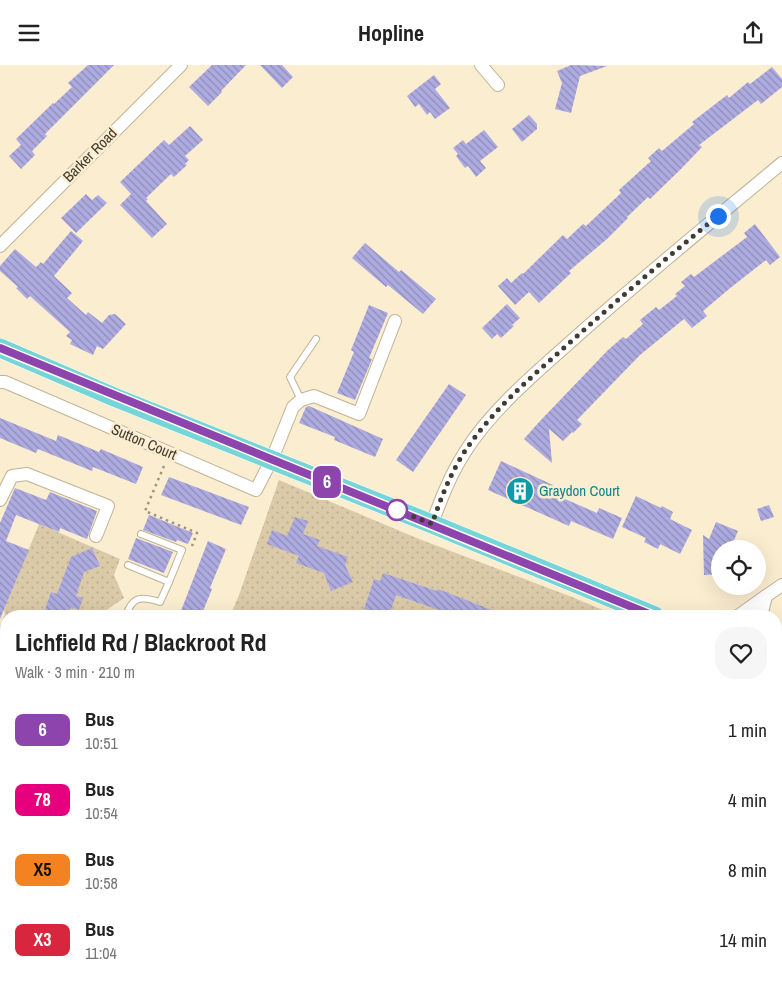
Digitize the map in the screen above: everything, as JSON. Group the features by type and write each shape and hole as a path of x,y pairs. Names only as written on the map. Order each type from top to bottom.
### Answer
{"main road":[{"path":"0,347 114,397 272,459 640,610"}],"street":[{"name":"Barker Road","path":"0,246 181,65"},
{"path":"481,65 498,85"},
{"path":"432,524 445,486 465,451 498,411 538,371 637,283 782,163"},
{"path":"272,459 292,407 301,400 314,396 360,414 395,321"},
{"name":"Sutton Court","path":"0,382 5,382 256,491 272,459"},
{"path":"0,500 12,476 27,474 108,506 96,536"},
{"path":"746,610 782,585"},
{"path":"762,610 766,596"}],"lane":[{"path":"301,400 290,377 316,339"},
{"path":"128,610 130,604 145,597 160,602 182,549 141,534"},
{"path":"128,565 168,582"}],"path":[{"path":"169,453 145,511 197,533 189,552 182,549"}],"shaded area":[{"path":"279,480 419,539 603,610 233,610"},
{"path":"39,524 120,559 114,575 124,598 107,610 4,610"}],"building":[{"path":"88,65 114,65 45,134 47,136 32,151 35,155 21,169 9,156 21,145 16,139 72,87 68,83"},
{"path":"212,65 246,65 208,106 189,87"},
{"path":"260,65 282,65 293,77 282,88"},
{"path":"571,65 607,66 580,76 571,113 555,109 562,83 557,71"},
{"path":"772,67 782,79 782,87 761,104 758,100 699,145 702,147 681,169 650,199 648,197 607,239 569,271 571,273 539,303 529,292 515,305 498,286 507,278 511,283 523,274 563,235 567,239 583,224 586,226 621,193 619,190 651,161 648,158 659,148 662,151 694,124 692,122 727,95 729,98 748,82 750,84"},
{"path":"434,75 441,84 435,89 450,108 435,119 430,112 427,115 419,104 415,107 407,96"},
{"path":"529,115 537,124 537,129 522,142 512,129"},
{"path":"190,126 203,140 185,156 189,160 185,164 187,165 174,177 171,174 146,198 148,199 146,201 167,224 152,238 120,205 131,194 120,182 164,140 169,145"},
{"path":"484,130 498,147 480,161 486,168 476,177 468,166 465,168 456,156 458,154 453,148 463,140 466,144"},
{"path":"86,194 92,200 98,195 107,203 76,233 61,218"},
{"path":"755,224 780,257 770,265 766,260 729,289 703,311 707,316 692,328 684,319 640,355 577,420 582,424 563,441 549,429 552,463 524,439 608,350 623,337 626,339 643,324 640,320 656,307 659,310 677,296 675,294 685,286 681,282 691,274 694,277 747,237 744,233"},
{"path":"71,231 83,241 54,276 72,293 67,298 86,315 88,312 102,323 109,315 115,314 126,324 103,349 97,346 93,355 70,344 72,340 66,336 70,332 30,296 27,299 16,288 18,287 0,271 0,266 15,249 36,267 41,262 43,264"},
{"path":"365,243 399,272 401,270 436,299 423,314 388,285 386,287 352,258"},
{"path":"507,304 520,318 501,338 497,334 492,339 482,328"},
{"path":"369,305 388,313 369,358 372,359 355,400 337,393 354,352 351,350"},
{"path":"449,384 466,395 413,472 396,460"},
{"path":"309,406 383,439 375,457 334,440 335,437 299,423 306,407"},
{"path":"0,418 56,441 58,435 99,452 101,449 143,467 136,484 93,467 92,471 38,449 36,453 0,438"},
{"name":"Graydon Court","path":"501,461 553,485 549,492 597,513 599,508 622,518 613,539 571,521 569,526 488,490"},
{"path":"169,477 249,507 241,525 161,495"},
{"path":"15,488 46,500 50,492 97,511 87,539 60,528 59,532 16,515 6,541 29,550 4,610 0,610 0,523"},
{"path":"636,496 673,512 670,519 692,530 680,554 660,544 658,549 644,542 646,538 622,527"},
{"path":"769,505 774,517 761,521 757,509"},
{"path":"149,515 193,533 188,544 177,540 176,542 143,530"},
{"path":"295,517 308,521 303,534 320,540 317,546 348,557 345,565 353,582 331,591 324,573 296,563 299,556 267,544 272,530 287,536"},
{"path":"716,522 738,531 734,540 711,540 711,575 704,575 703,535 709,539"},
{"path":"136,538 173,552 164,573 128,559"},
{"path":"208,541 226,549 203,610 181,610"},
{"path":"92,548 100,566 84,572 76,596 83,598 79,610 71,607 70,610 45,610 51,592 57,594 71,557"},
{"path":"383,573 437,591 438,589 492,610 439,610 396,595 391,610 364,609 374,579 380,581"}],"bus line":[{"name":"6","path":"0,348 114,397 432,524 640,610"}],"place":[{"name":"Graydon Court","path":"520,491"}],"route":[{"path":"397,510 432,524 445,486 465,451 498,411 578,335 718,216"}]}
